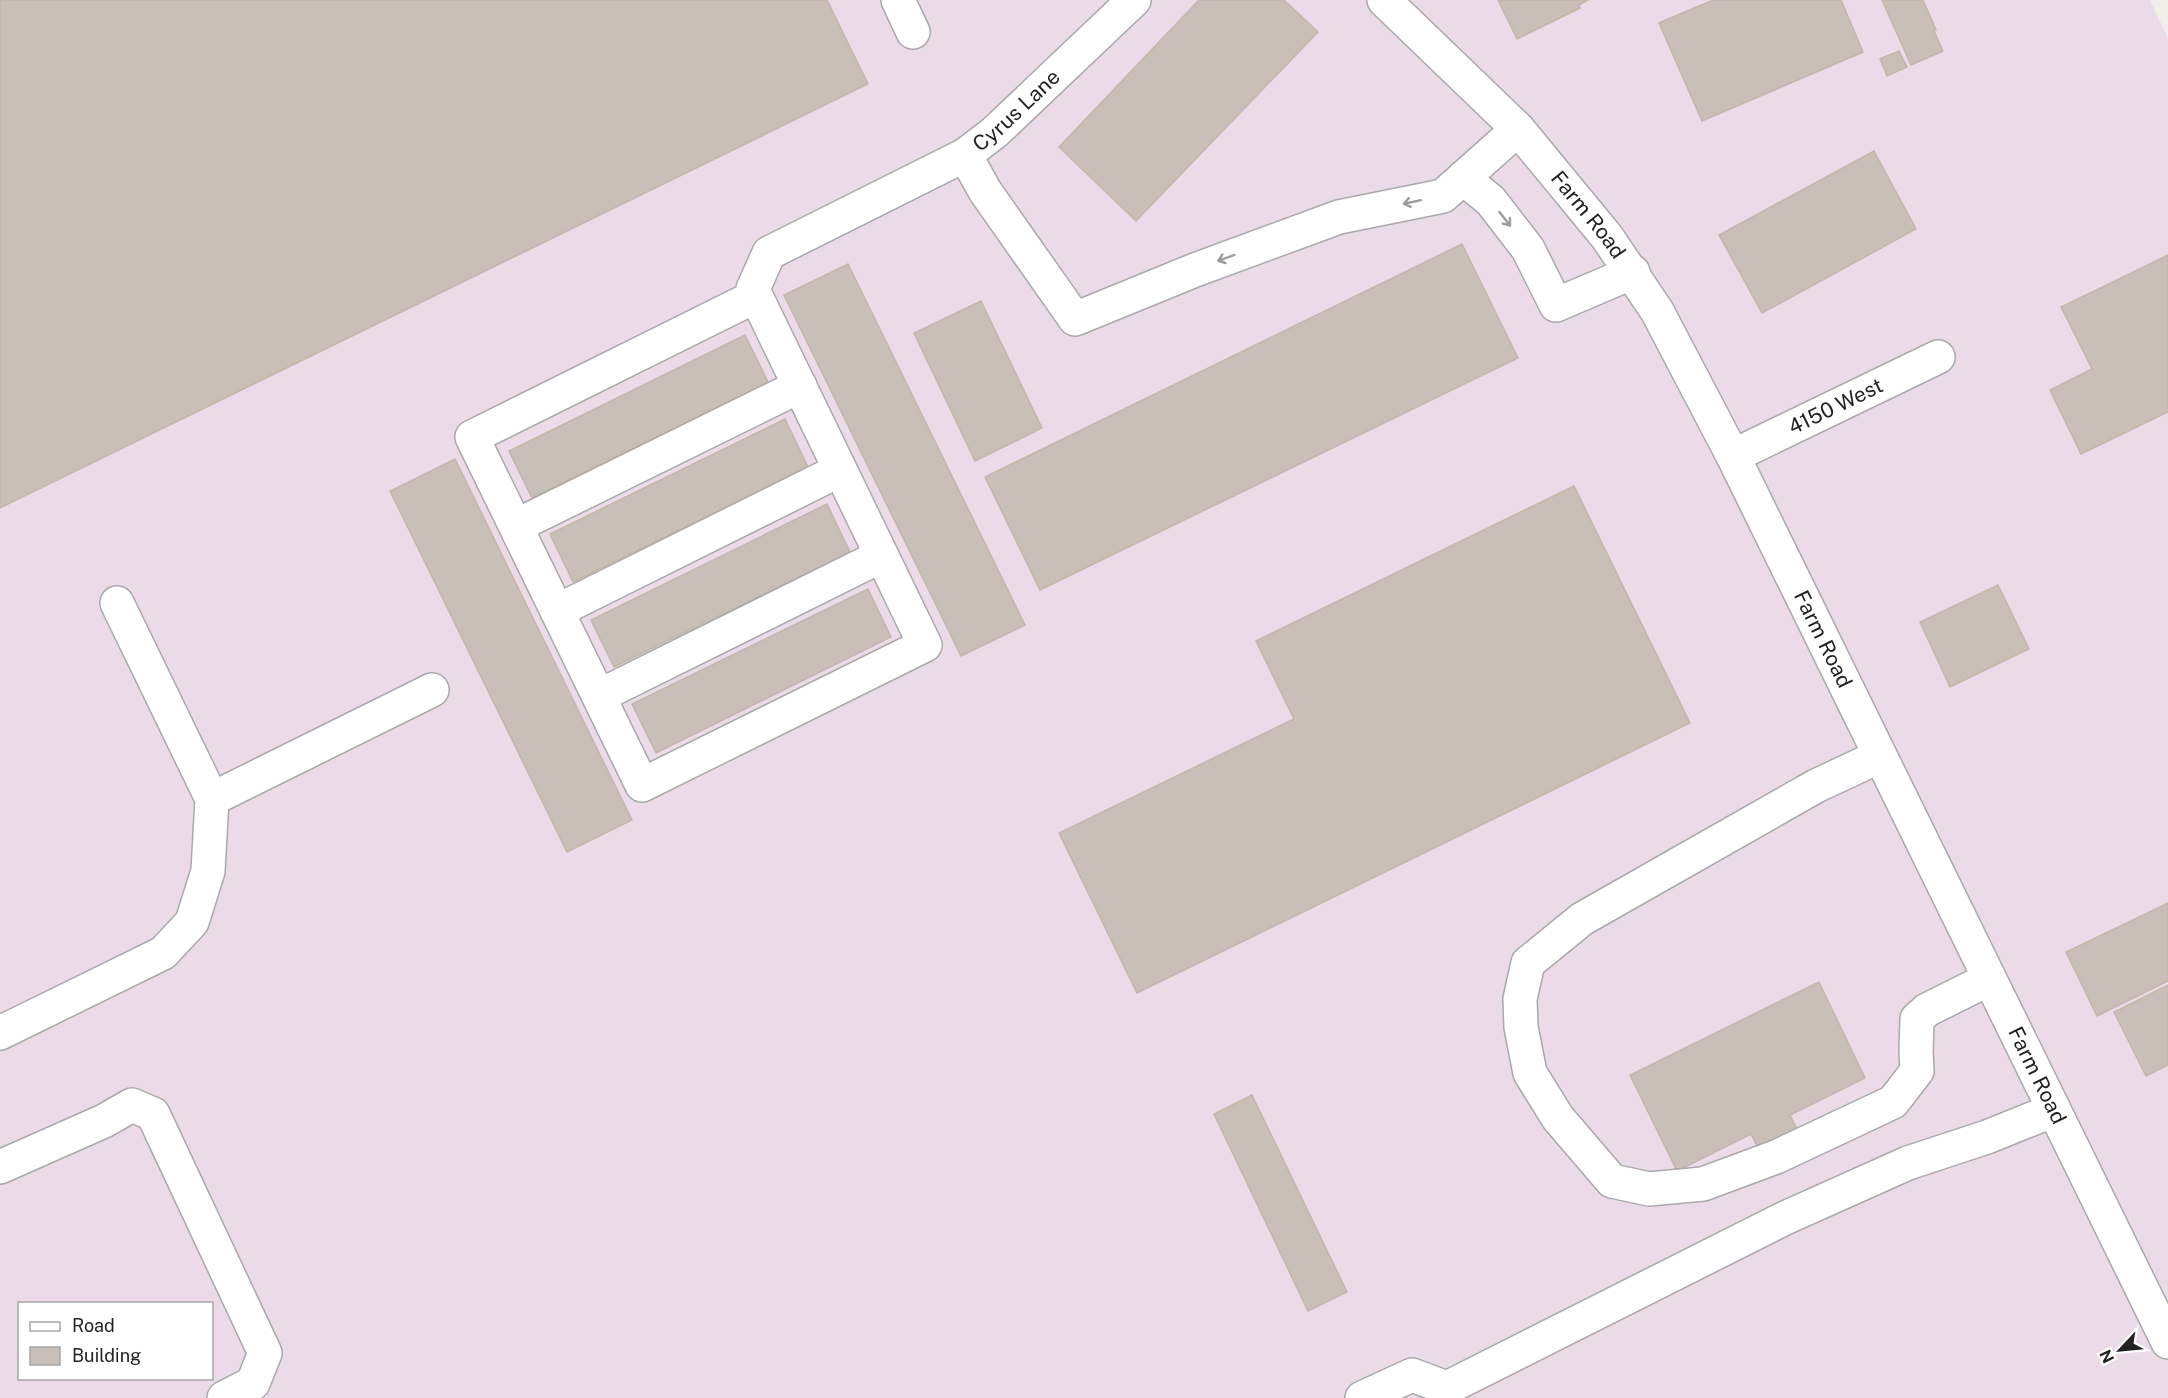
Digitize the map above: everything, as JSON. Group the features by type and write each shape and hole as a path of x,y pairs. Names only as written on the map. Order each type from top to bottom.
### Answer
{"street":[{"path":"898,0 913,32"},
{"name":"Cyrus Lane","path":"756,296 753,290 769,253 965,155 995,132 1134,0"},
{"name":"Farm Road","path":"1384,0 1518,129 1571,191 1632,272 1680,352 2168,1342"},
{"path":"965,155 985,191 1075,319 1195,270 1339,217 1443,196 1518,129"},
{"path":"1463,178 1491,201 1528,249 1556,305 1632,272"},
{"path":"756,296 925,645 642,785 472,437 756,296"},
{"name":"4150 West","path":"1733,456 1938,357"},
{"path":"516,526 800,386"},
{"path":"557,611 840,470"},
{"path":"599,696 882,556"},
{"path":"0,1033 163,953 192,922 208,871 212,799 117,603"},
{"path":"212,799 432,690"},
{"path":"1880,756 1816,786 1582,919 1528,963 1520,999 1521,1027 1530,1073 1558,1118 1612,1181 1649,1189 1703,1184 1776,1157 1893,1102 1917,1071 1917,1019 1927,1010 1989,979"},
{"path":"0,1167 104,1121 132,1106 153,1114 265,1353 253,1383 224,1398"},
{"path":"1362,1398 1412,1375 1447,1388 1785,1218 1908,1163 1987,1137 2054,1110"}],"shaded area":[{"path":"0,0 2150,0 2168,38 2168,1398 0,1398"}],"building":[{"path":"0,0 827,0 868,84 0,508"},
{"path":"1199,0 1284,0 1318,32 1136,221 1059,147"},
{"path":"1498,0 1588,0 1579,5 1580,8 1517,39"},
{"path":"1713,0 1841,0 1863,52 1702,121 1659,23"},
{"path":"1882,0 1923,0 1943,51 1911,65"},
{"path":"1899,51 1907,67 1887,76 1880,59"},
{"path":"1874,151 1916,229 1762,313 1719,235"},
{"path":"1462,244 1518,358 1040,590 985,477"},
{"path":"2168,255 2168,412 2081,454 2050,390 2092,369 2061,307"},
{"path":"848,264 1025,625 961,656 784,295"},
{"path":"981,301 1042,428 975,461 914,333"},
{"path":"745,335 768,382 532,498 509,451"},
{"path":"785,419 808,467 573,582 550,534"},
{"path":"455,459 632,820 567,852 390,491"},
{"path":"1574,486 1690,723 1137,993 1059,833 1294,719 1256,641"},
{"path":"827,504 850,552 614,667 591,620"},
{"path":"1998,585 2029,649 1950,687 1920,622"},
{"path":"868,589 891,637 656,753 632,704"},
{"path":"2168,903 2168,981 2097,1016 2066,952"},
{"path":"1819,982 1865,1078 1790,1115 1801,1137 1762,1156 1751,1134 1677,1171 1630,1075"},
{"path":"2168,985 2168,1065 2146,1076 2114,1012"},
{"path":"1252,1095 1347,1292 1308,1311 1214,1114"}]}
